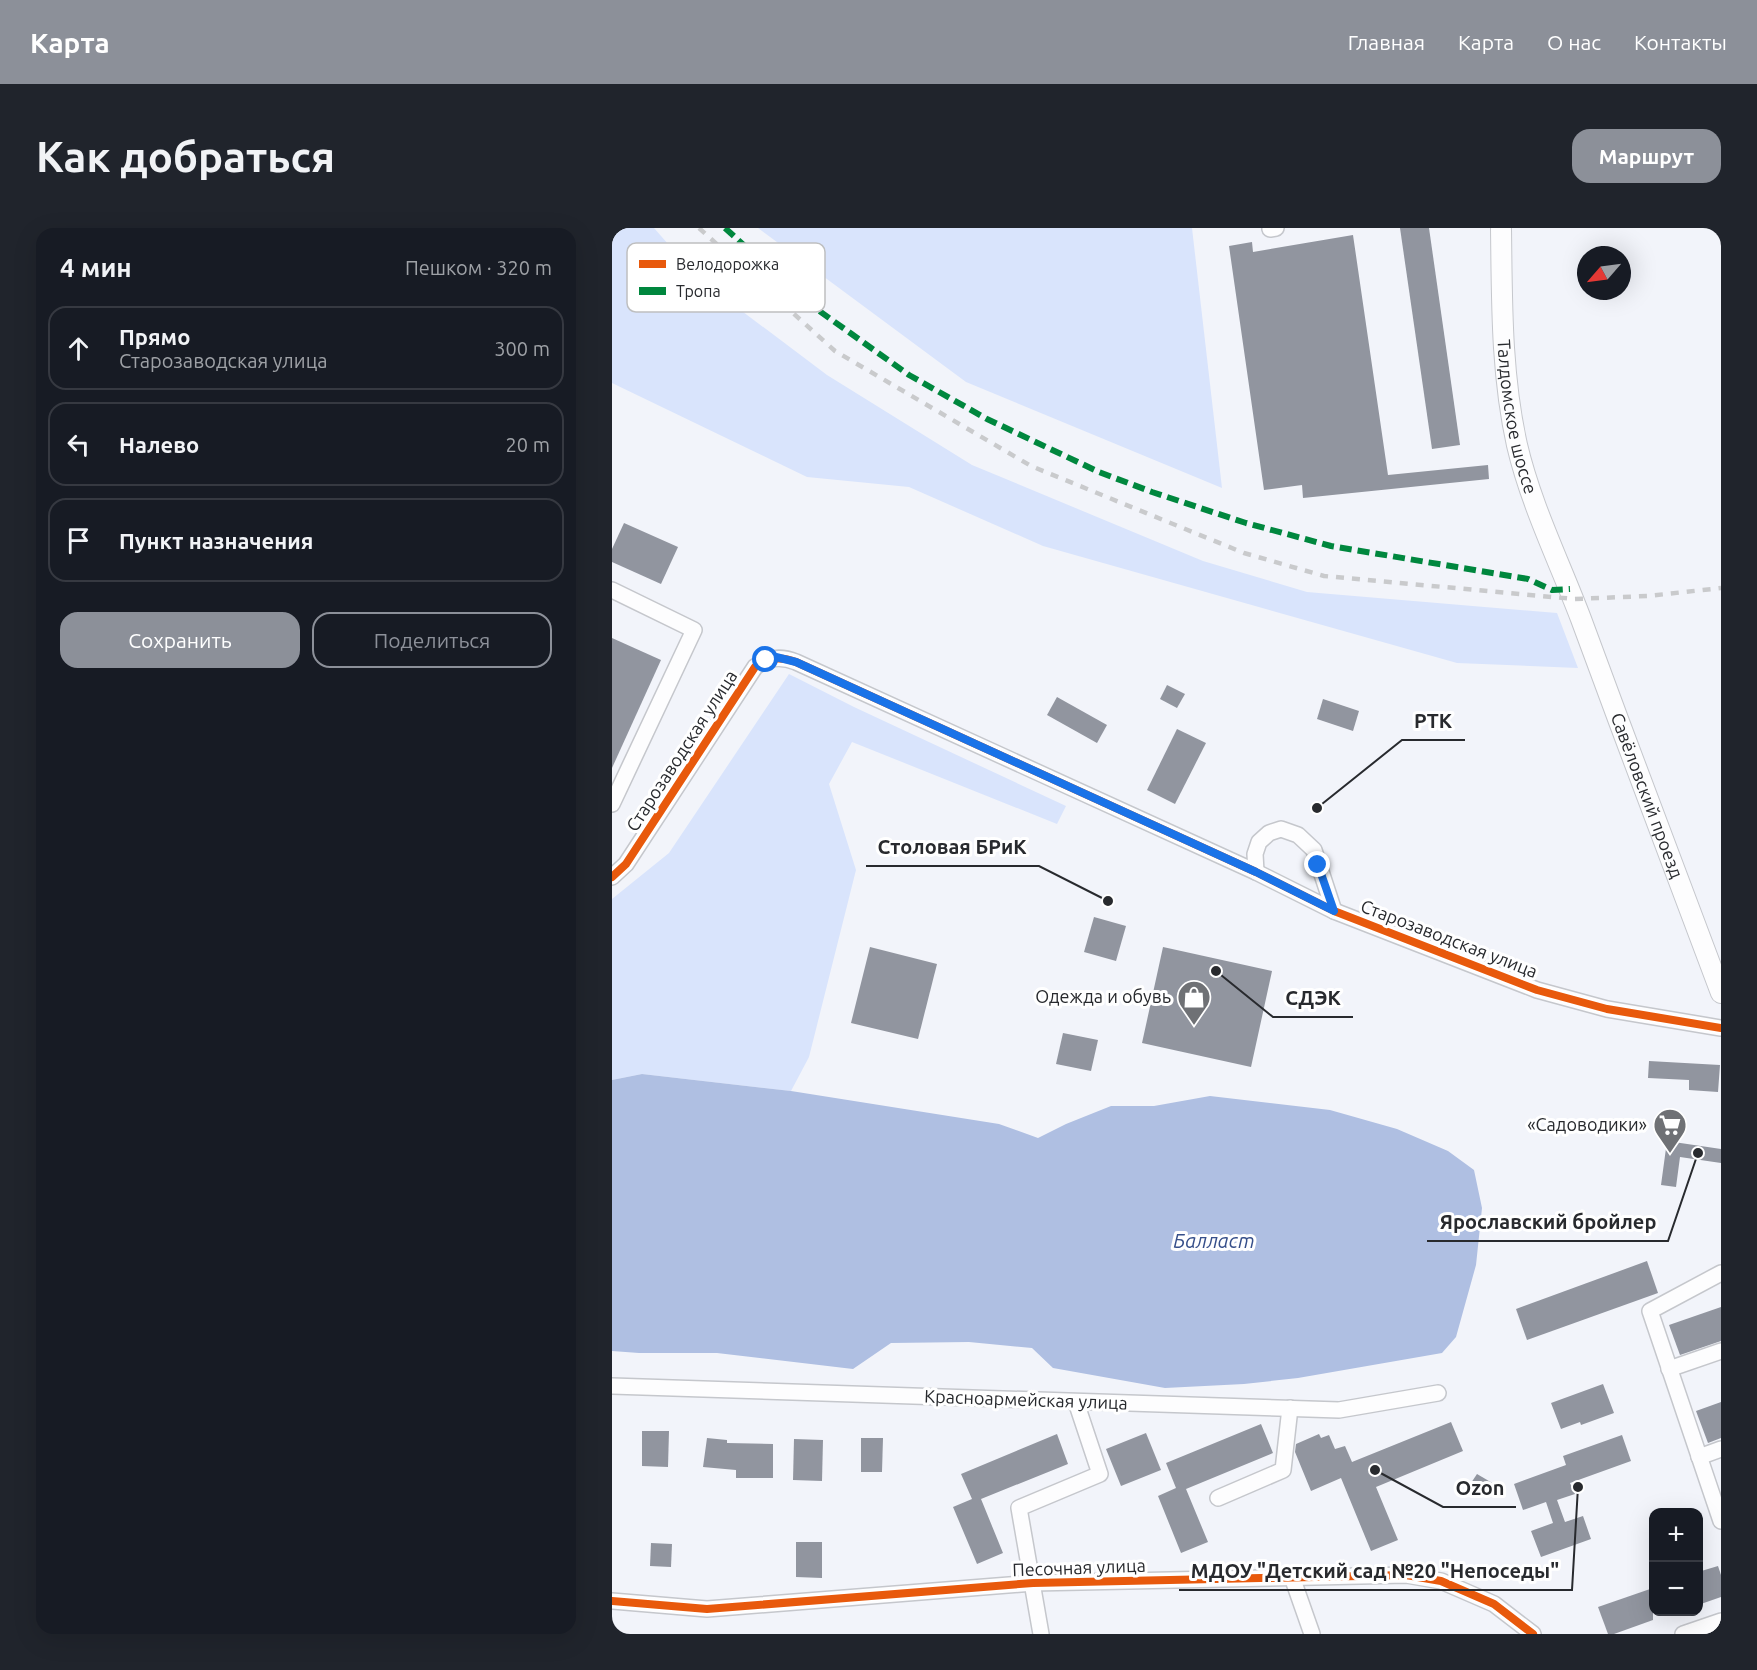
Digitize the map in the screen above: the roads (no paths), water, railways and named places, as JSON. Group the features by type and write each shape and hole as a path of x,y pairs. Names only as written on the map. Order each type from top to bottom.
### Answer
{"main road":[{"name":"Талдомское шоссе","path":"1501,228 1505,361 1516,438 1528,486 1574,599"},
{"name":"Савёловский проезд","path":"1574,599 1721,993"}],"street":[{"path":"612,590 694,630 612,804"},
{"name":"Старозаводская улица","path":"612,877 626,864 755,667 761,662 776,657 807,666 1256,872 1334,911 1537,990 1607,1009 1721,1028"},
{"path":"1256,872 1255,854 1259,842 1269,833 1281,829 1298,835 1314,850 1334,911"},
{"path":"1721,1273 1650,1311 1721,1521"},
{"path":"1669,1369 1721,1351"},
{"name":"Красноармейская улица","path":"612,1386 1339,1410 1438,1393"},
{"path":"1041,1634 1019,1508 1100,1474 1076,1402"},
{"path":"1218,1498 1282,1470 1290,1408"},
{"path":"1699,1457 1721,1449"},
{"name":"Песочная улица","path":"612,1601 707,1609 1033,1583 1406,1575 1441,1581 1494,1604 1519,1629 1533,1634"},
{"path":"1293,1577 1312,1634"},
{"path":"1683,1634 1721,1621"}],"water":[{"name":"Балласт","path":"642,1074 791,1091 999,1124 1038,1138 1111,1106 1154,1106 1210,1096 1330,1110 1397,1129 1448,1151 1474,1170 1482,1208 1476,1265 1456,1337 1442,1353 1298,1378 1244,1384 1165,1388 1053,1368 1032,1348 969,1342 891,1343 853,1369 717,1353 612,1351 612,1080"}],"railway":[{"path":"699,228 716,243"},
{"path":"792,312 835,351 1031,466 1244,553 1324,576 1574,599 1648,596 1721,588"}],"place":[{"name":"РТК","path":"1317,808"},
{"name":"Столовая БРиК","path":"1108,901"},
{"name":"СДЭК","path":"1216,971"},
{"name":"Одежда и обувь","path":"1194,1026"},
{"name":"Ярославский бройлер","path":"1698,1153"},
{"name":"«Садоводики»","path":"1670,1154"},
{"name":"Ozon","path":"1375,1470"},
{"name":"МДОУ \"Детский сад №20 \"Непоседы\"","path":"1578,1487"}]}
